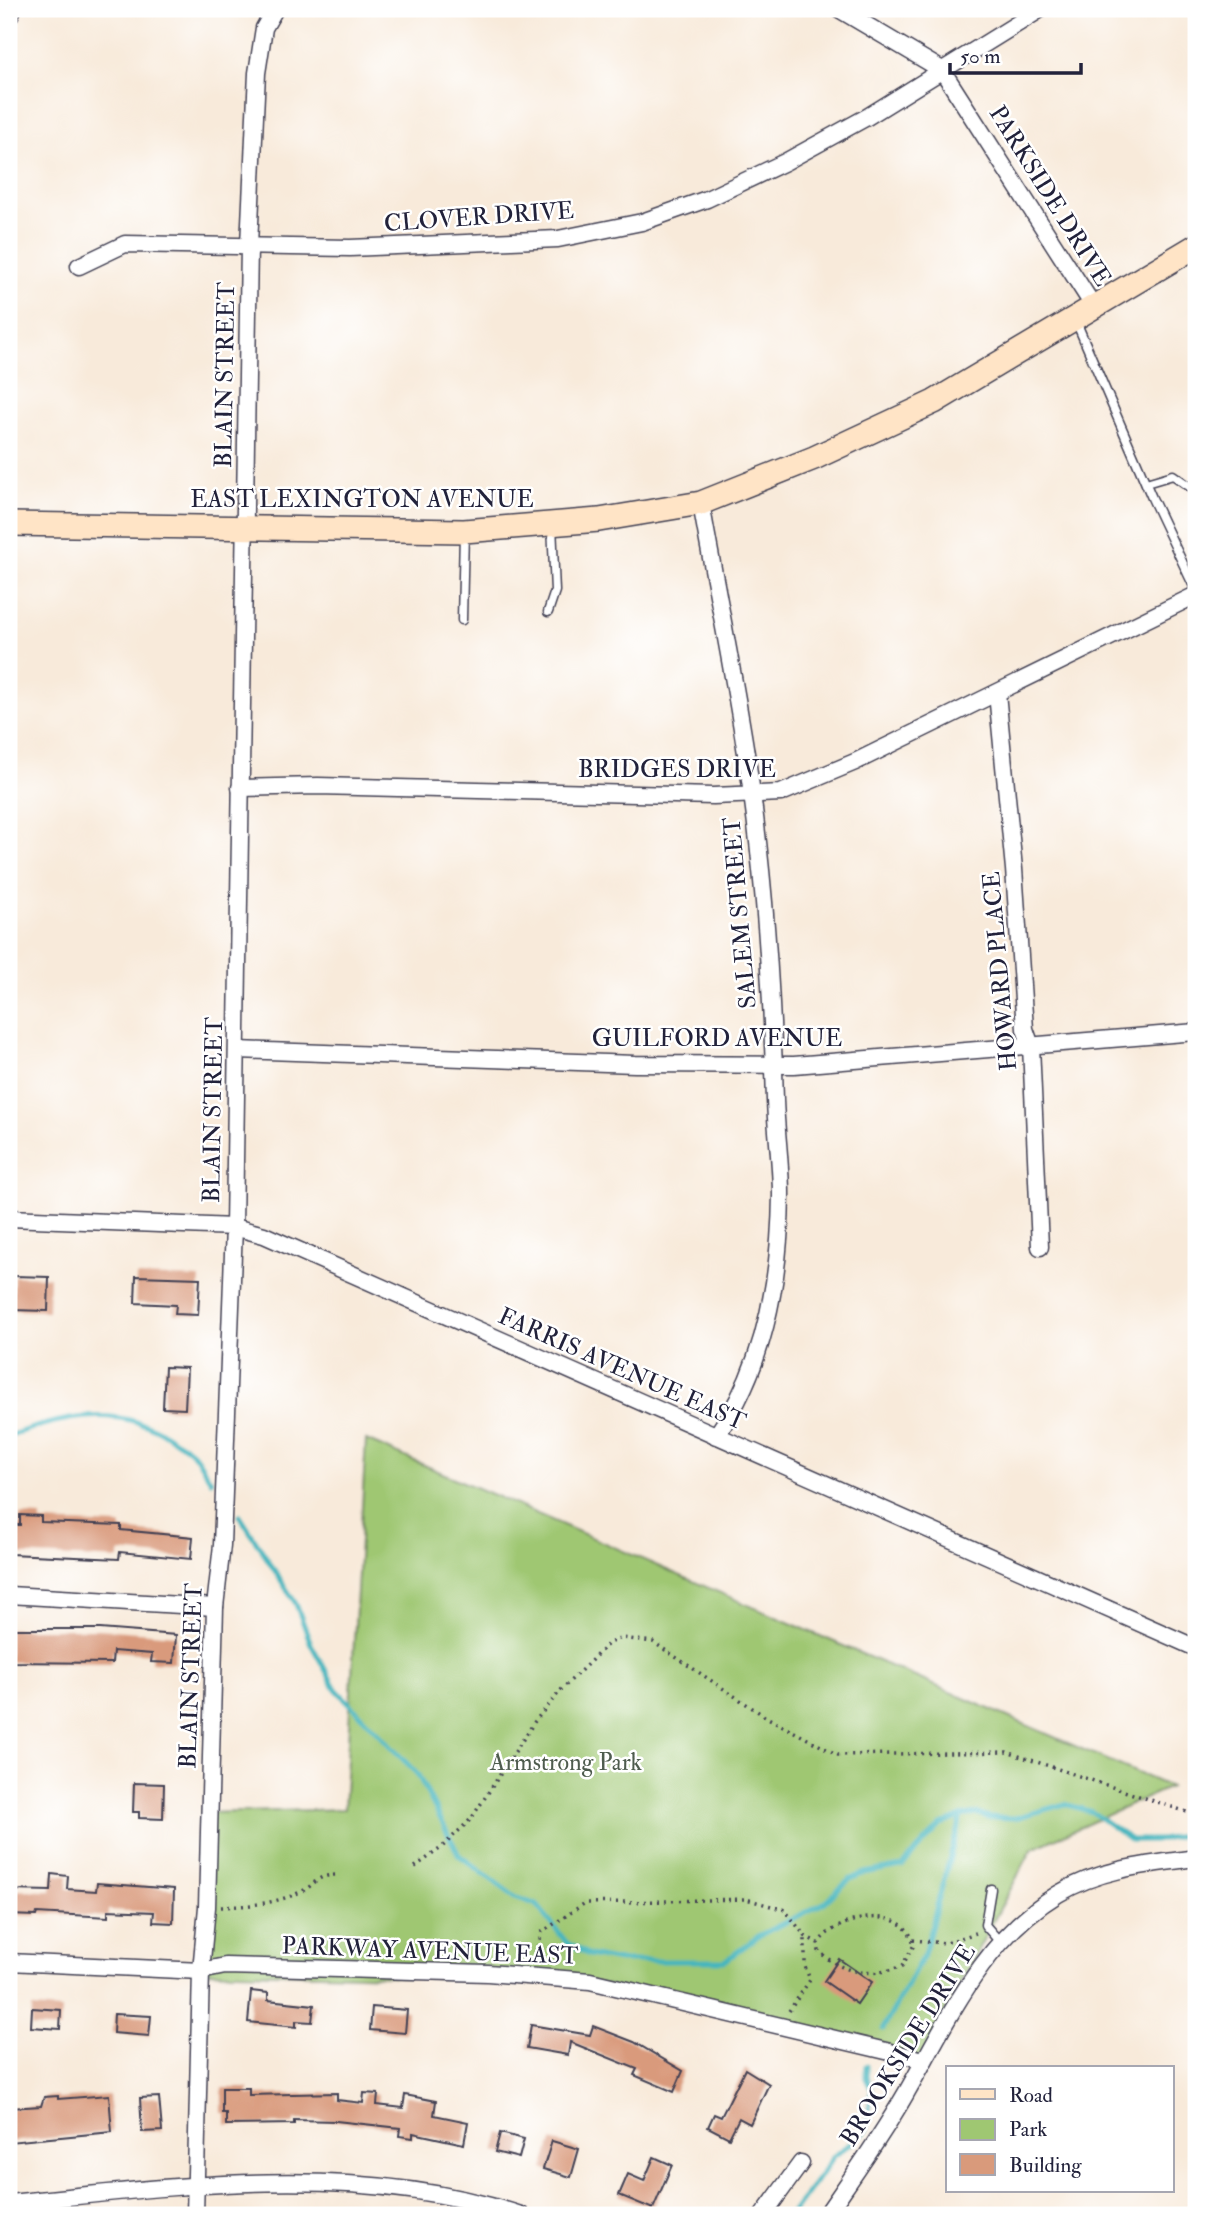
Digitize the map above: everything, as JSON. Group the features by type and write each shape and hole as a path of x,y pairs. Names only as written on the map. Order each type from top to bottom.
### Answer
{"main road":[{"name":"EAST LEXINGTON AVENUE","path":"9,524 464,531 552,525 701,503 814,458 933,402 1196,246"}],"street":[{"path":"9,17 13,9"},
{"name":"BLAIN STREET","path":"195,2215 198,2185 201,1970 207,1907 215,1606 222,1545 238,1050 249,245 257,73 264,28 275,9"},
{"name":"PARKSIDE DRIVE","path":"839,9 942,70 1084,313"},
{"name":"CLOVER DRIVE","path":"79,266 125,244 351,248 558,239 642,222 708,199 785,162 867,117 1041,9"},
{"name":"SALEM STREET","path":"701,503 752,795 776,1065 775,1098 781,1194 776,1272 755,1361 727,1420 716,1436"},
{"name":"BRIDGES DRIVE","path":"240,788 318,786 752,795 782,793 997,693 1196,593"},
{"name":"HOWARD PLACE","path":"997,693 1013,856 1025,1029 1031,1046 1040,1247"},
{"name":"GUILFORD AVENUE","path":"238,1050 635,1064 776,1065 1196,1032"},
{"name":"FARRIS AVENUE EAST","path":"9,1217 233,1227 264,1235 1196,1648"},
{"path":"9,1595 215,1606"},
{"name":"BROOKSIDE DRIVE","path":"825,2215 871,2151 958,2000 1000,1942 1019,1922 1059,1893 1098,1877 1138,1865 1196,1858"},
{"name":"PARKWAY AVENUE EAST","path":"9,1962 201,1970 225,1966 532,1976 590,1981 924,2060"},
{"path":"763,2215 801,2164"},
{"path":"9,2203 198,2185 338,2184 469,2199 521,2215"}],"lane":[{"path":"1084,313 1146,483 1196,593"},
{"path":"1146,483 1172,475 1196,491"},
{"path":"548,612 555,591 552,525"},
{"path":"462,620 464,531"},
{"path":"991,1889 985,1925 1000,1942"}],"path":[{"path":"415,1867 441,1848 471,1819 535,1721 562,1689 609,1643 622,1638 653,1642 766,1717 838,1755 1007,1752 1196,1815"},
{"path":"207,1907 250,1905 278,1900 302,1892 324,1875 337,1875"},
{"path":"532,1976 537,1943 542,1932 585,1903 654,1904 746,1899 785,1910 805,1936 818,1943"},
{"path":"818,1943 844,1922 868,1917 904,1926 915,1940 937,1942 975,1934 985,1925"},
{"path":"780,2024 810,1980 805,1966 805,1936"},
{"path":"818,1943 819,1951 831,1962 867,1974 902,1966 915,1940"}],"green space":[{"name":"Armstrong Park","path":"366,1440 1170,1787 1032,1849 946,2009 924,2060 590,1981 201,1971 206,1813 344,1809"}],"building":[{"path":"14,1276 49,1277 48,1311 12,1310"},
{"path":"136,1276 200,1278 198,1315 175,1314 176,1305 135,1303"},
{"path":"165,1367 187,1368 185,1409 163,1408"},
{"path":"20,1515 41,1516 41,1522 121,1525 121,1530 193,1537 191,1559 120,1552 119,1559 10,1554 11,1525 20,1525"},
{"path":"9,1629 100,1629 176,1635 174,1663 151,1662 152,1654 113,1651 112,1663 9,1662"},
{"path":"134,1783 164,1784 163,1819 139,1818 139,1812 133,1812"},
{"path":"52,1874 68,1876 67,1889 96,1891 97,1883 174,1889 173,1923 153,1922 154,1912 108,1910 108,1917 37,1913 36,1916 9,1915 9,1890 51,1891"},
{"path":"839,1959 872,1982 857,2004 824,1981"},
{"path":"251,1991 268,1993 268,2000 314,2005 312,2022 296,2021 296,2027 248,2022"},
{"path":"372,2007 407,2010 405,2033 370,2030"},
{"path":"32,2008 61,2010 60,2029 31,2027"},
{"path":"114,2014 151,2016 149,2036 113,2033"},
{"path":"531,2025 590,2035 593,2026 634,2042 683,2071 674,2092 634,2075 637,2069 570,2042 568,2055 527,2048"},
{"path":"745,2069 769,2084 750,2124 739,2118 729,2138 708,2127 714,2114 721,2117"},
{"path":"222,2088 249,2088 249,2095 337,2093 337,2100 363,2103 364,2093 378,2094 377,2105 403,2108 405,2095 436,2101 434,2115 468,2122 464,2144 413,2133 413,2138 399,2136 400,2128 336,2121 294,2120 294,2124 226,2125 226,2113 222,2113"},
{"path":"109,2095 112,2132 9,2142 10,2108 41,2106 44,2097 58,2096 58,2099"},
{"path":"159,2097 162,2131 142,2132 140,2098"},
{"path":"500,2133 524,2139 519,2158 495,2152"},
{"path":"552,2141 579,2149 571,2177 543,2169"},
{"path":"654,2157 672,2165 653,2209 619,2195 628,2174 644,2181"}],"waterway":[{"path":"9,1436 70,1419 111,1417 132,1421 152,1427 188,1449 196,1456 211,1481"},
{"path":"240,1516 296,1604 311,1644 336,1689 418,1775 459,1855 515,1897 537,1905 567,1943 589,1955 619,1961 725,1961 760,1935 824,1903 849,1880 864,1873 902,1866 941,1825 961,1816 976,1813 989,1817 1015,1818 1065,1804 1092,1812 1131,1840 1161,1840 1196,1833"},
{"path":"883,2029 924,1954 961,1816"},
{"path":"791,2215 834,2156 866,2131 872,2090 866,2078 866,2066"}]}
